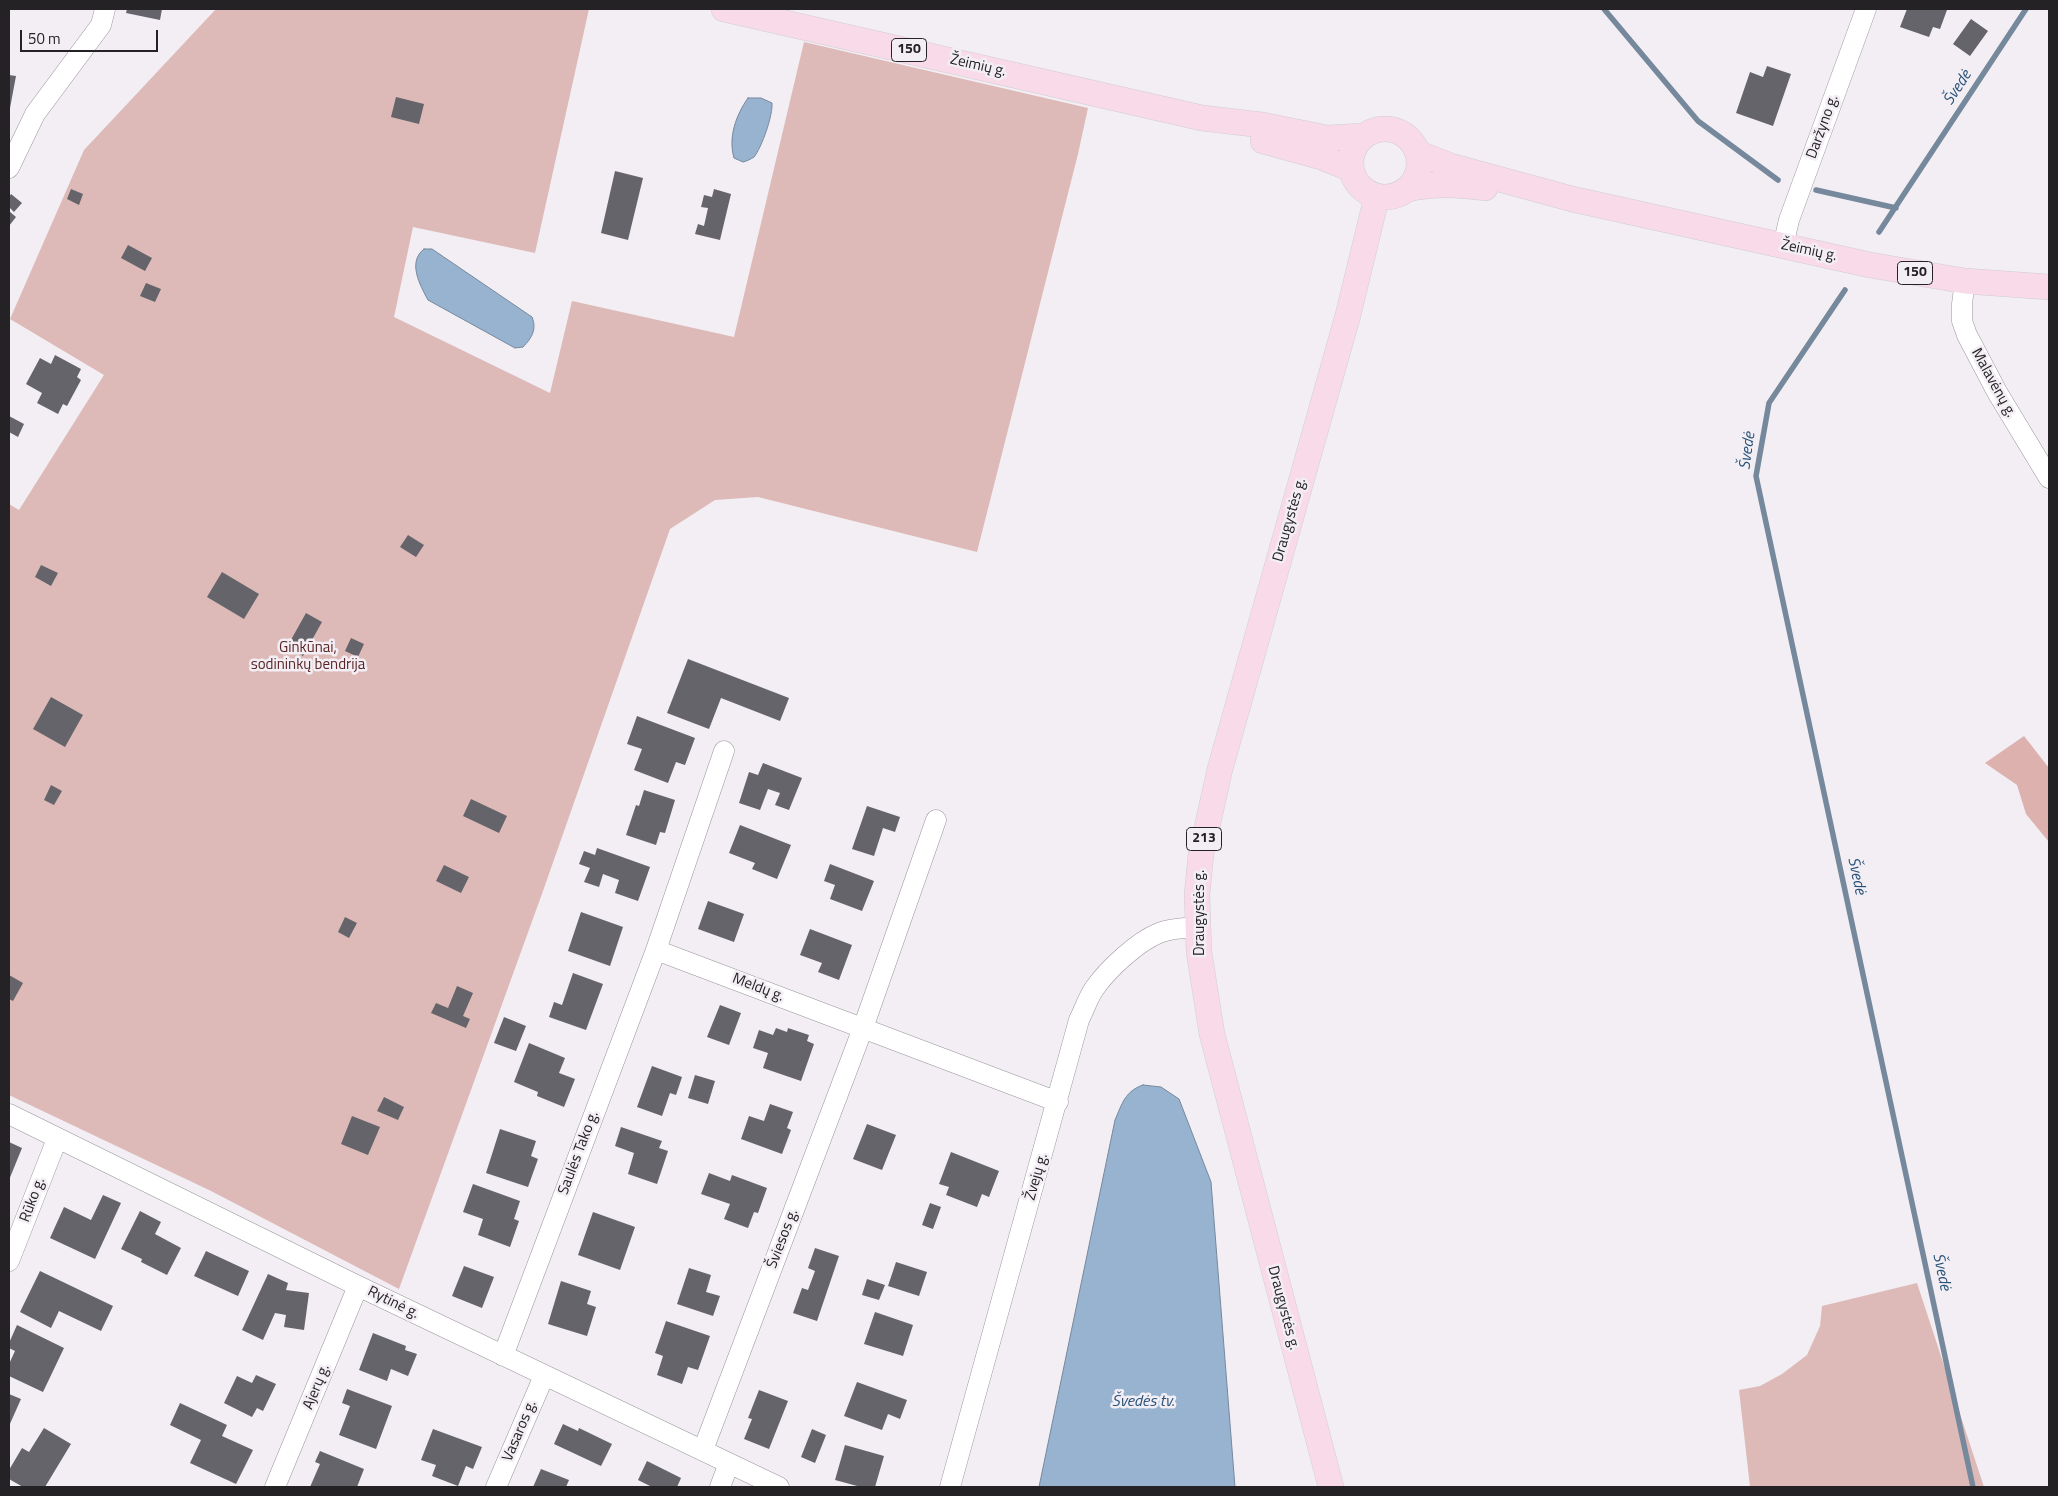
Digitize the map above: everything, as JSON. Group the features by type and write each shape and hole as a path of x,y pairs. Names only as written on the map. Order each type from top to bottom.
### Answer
{"main road":[{"name":"Žeimių g.","path":"724,9 1202,118 1262,125 1327,138 1363,136"},
{"name":"Žeimių g.","path":"1202,118 1259,140 1320,157 1351,169"},
{"path":"1384,128 1395,130 1405,135 1413,143 1418,153 1418,172 1414,181 1408,189 1398,195 1387,197 1367,192 1360,186 1351,169 1353,151 1363,136 1384,128"},
{"name":"Žeimių g.","path":"1418,153 1451,166 1572,199 1783,246 1923,275 1965,281 2049,287"},
{"name":"Žeimių g.","path":"1408,189 1430,184 1456,184 1572,199"},
{"name":"Draugystės g.","path":"1331,1487 1214,1043 1202,983 1197,927 1197,895 1207,819 1348,315 1377,196"}],"street":[{"path":"9,168 35,114 101,25 105,9"},
{"name":"Daržyno g.","path":"1783,246 1789,220 1866,9"},
{"name":"Malavėnų g.","path":"1965,281 1962,321 1967,335 1996,392 2049,478"},
{"path":"656,950 724,751"},
{"name":"Šviesos g.","path":"703,1450 863,1028 936,820"},
{"name":"Žvejų g.","path":"950,1487 1058,1102 1079,1020 1094,990 1106,973 1138,946 1159,933 1176,928 1197,927"},
{"name":"Meldų g.","path":"656,950 1058,1102"},
{"name":"Saulės Tako g.","path":"502,1356 656,950"},
{"name":"Rytinė g.","path":"9,1114 502,1356 779,1487"},
{"name":"Rūko g.","path":"9,1261 57,1139"},
{"name":"Ajerų g.","path":"275,1487 358,1286"},
{"name":"Vasaros g.","path":"496,1487 544,1376"},
{"path":"720,1487 729,1463"}],"green space":[{"name":"Ginkūnai, sodininkų bendrija","path":"216,9 589,9 535,253 413,227 394,317 550,393 572,301 734,337 804,42 1088,108 977,552 758,497 715,500 670,529 543,891 399,1289 211,1191 9,1095 9,504 19,510 104,375 10,319 84,150"},
{"path":"1917,1283 1984,1487 1750,1487 1739,1390 1760,1386 1782,1374 1807,1355 1820,1326 1822,1306"}],"shaded area":[{"path":"2024,736 2049,768 2049,842 2026,814 2017,785 1985,763"}],"water":[{"path":"748,98 761,98 772,103 772,108 766,131 757,152 754,157 743,162 734,158 732,142 734,126"},
{"path":"424,249 432,249 532,317 533,333 523,347 515,348 428,300 419,281 416,267 416,260"},
{"name":"Švedės tv.","path":"1143,1085 1161,1087 1179,1099 1211,1182 1235,1487 1039,1487 1115,1120 1128,1094"}],"building":[{"path":"127,9 162,9 160,20 126,13"},
{"path":"1907,9 1947,10 1940,29 1933,27 1929,37 1900,27"},
{"path":"1971,19 1988,31 1970,56 1953,44"},
{"path":"1767,66 1791,74 1773,126 1736,113 1750,72 1763,77"},
{"path":"9,75 16,76 10,108 9,108"},
{"path":"396,97 424,104 419,124 391,117"},
{"path":"615,171 643,178 628,240 601,233"},
{"path":"71,189 83,194 79,205 67,199"},
{"path":"714,189 731,194 720,240 695,234 698,224 704,226 708,208 701,207 704,195 712,197"},
{"path":"11,194 22,203 14,212 9,207 9,197"},
{"path":"9,211 16,217 9,226"},
{"path":"128,245 152,258 145,271 121,258"},
{"path":"146,283 161,289 155,302 140,296"},
{"path":"55,355 81,369 77,377 81,380 67,406 63,404 58,414 37,403 42,393 26,384 40,358 51,364"},
{"path":"9,416 24,424 18,437 9,432"},
{"path":"408,535 424,545 416,557 400,547"},
{"path":"41,565 58,573 51,586 35,577"},
{"path":"222,572 259,594 244,619 207,597"},
{"path":"306,613 322,622 303,656 287,647"},
{"path":"351,638 364,644 358,657 345,651"},
{"path":"688,659 789,698 780,721 721,698 709,729 667,713"},
{"path":"51,697 83,715 65,747 33,729"},
{"path":"637,716 695,738 685,765 676,762 668,783 634,770 642,749 627,744"},
{"path":"763,763 802,778 789,810 775,805 780,793 768,789 760,810 739,803 749,772 758,775"},
{"path":"51,785 62,791 54,805 44,800"},
{"path":"644,790 675,800 665,833 660,832 656,845 626,835 636,805 639,806"},
{"path":"471,799 507,816 499,833 463,816"},
{"path":"867,806 900,817 895,832 883,828 874,856 852,849"},
{"path":"740,825 791,845 777,879 752,869 755,863 729,853"},
{"path":"597,848 650,867 638,901 615,893 619,880 603,874 599,887 584,882 590,868 579,864 584,851 595,855"},
{"path":"830,864 874,881 862,911 830,899 835,885 824,881"},
{"path":"444,865 469,877 461,893 436,881"},
{"path":"708,901 744,914 734,942 698,929"},
{"path":"581,912 623,927 610,966 568,951"},
{"path":"345,917 357,923 349,938 338,932"},
{"path":"810,929 852,945 839,980 818,972 822,963 800,955"},
{"path":"573,973 603,984 586,1030 549,1017 554,1002 562,1005"},
{"path":"9,975 23,983 13,1001 9,999"},
{"path":"457,986 473,993 463,1016 470,1019 466,1028 431,1013 436,1003 448,1008"},
{"path":"720,1005 741,1013 729,1045 707,1037"},
{"path":"504,1017 526,1026 516,1051 494,1043"},
{"path":"776,1028 787,1032 788,1028 809,1035 807,1041 814,1044 801,1081 763,1068 768,1053 753,1048 759,1030 773,1035"},
{"path":"529,1043 565,1058 559,1073 575,1079 564,1107 537,1096 538,1092 514,1082"},
{"path":"652,1066 682,1077 676,1095 670,1093 662,1116 637,1107"},
{"path":"695,1075 715,1081 708,1104 688,1098"},
{"path":"384,1097 404,1107 398,1120 377,1111"},
{"path":"770,1104 793,1112 787,1128 791,1130 782,1154 741,1139 749,1116 764,1121"},
{"path":"352,1116 380,1127 368,1155 341,1144"},
{"path":"867,1124 896,1135 882,1170 853,1159"},
{"path":"621,1127 662,1141 659,1148 668,1151 657,1184 628,1174 634,1153 615,1146"},
{"path":"500,1129 536,1141 531,1156 538,1159 528,1187 486,1173"},
{"path":"9,1142 22,1148 9,1180"},
{"path":"951,1152 999,1171 989,1197 982,1194 977,1207 946,1195 949,1187 939,1184"},
{"path":"709,1173 730,1181 732,1175 767,1188 758,1213 754,1212 748,1228 724,1219 730,1204 701,1194"},
{"path":"473,1184 520,1201 514,1219 519,1221 510,1247 478,1235 483,1219 463,1212"},
{"path":"103,1195 121,1203 95,1259 50,1238 64,1207 91,1220"},
{"path":"930,1203 941,1207 933,1229 922,1225"},
{"path":"140,1211 161,1222 155,1234 181,1248 167,1275 141,1262 142,1259 121,1249"},
{"path":"593,1212 635,1227 620,1270 578,1255"},
{"path":"815,1248 839,1256 817,1321 793,1313 802,1288 808,1290 815,1271 808,1268"},
{"path":"206,1251 249,1271 238,1296 194,1276"},
{"path":"896,1262 927,1272 919,1296 888,1286"},
{"path":"464,1266 494,1277 482,1308 452,1296"},
{"path":"689,1268 711,1275 706,1292 720,1296 713,1316 677,1304"},
{"path":"40,1271 113,1306 101,1331 59,1311 51,1328 20,1312"},
{"path":"268,1274 288,1283 286,1290 309,1293 304,1330 284,1327 286,1315 275,1313 263,1340 242,1330"},
{"path":"867,1279 885,1285 879,1300 862,1295"},
{"path":"561,1281 591,1291 587,1304 596,1307 587,1336 548,1324"},
{"path":"875,1312 913,1325 903,1356 864,1344"},
{"path":"666,1321 710,1336 698,1370 688,1367 682,1384 657,1375 663,1356 655,1353"},
{"path":"17,1325 64,1348 43,1392 9,1376 9,1364 15,1351 9,1348 9,1343"},
{"path":"373,1333 406,1346 405,1350 417,1354 408,1376 391,1369 387,1381 359,1370"},
{"path":"256,1375 276,1384 263,1411 257,1408 252,1417 224,1403 237,1376 252,1383"},
{"path":"857,1382 907,1400 900,1419 888,1414 882,1430 844,1416"},
{"path":"347,1389 392,1406 376,1449 339,1435 350,1406 342,1403"},
{"path":"759,1390 788,1401 769,1449 744,1439 752,1419 748,1418"},
{"path":"9,1394 21,1399 9,1426"},
{"path":"180,1403 227,1425 222,1436 253,1450 236,1484 190,1463 201,1440 170,1425"},
{"path":"563,1424 578,1431 579,1428 612,1444 601,1466 554,1444"},
{"path":"44,1428 71,1444 45,1487 23,1487 9,1479 9,1470 22,1448 29,1452"},
{"path":"433,1429 482,1447 473,1469 466,1466 458,1486 432,1476 436,1465 421,1460"},
{"path":"812,1429 826,1435 815,1463 801,1457"},
{"path":"845,1445 884,1456 875,1487 861,1487 835,1480"},
{"path":"320,1451 364,1469 357,1487 310,1487 320,1464 315,1462"},
{"path":"647,1461 681,1478 677,1487 652,1487 638,1480"},
{"path":"541,1469 569,1480 566,1487 533,1487"}],"waterway":[{"path":"1604,9 1698,121 1778,180"},
{"name":"Švedė","path":"1879,232 2026,9"},
{"path":"1816,190 1896,208"},
{"name":"Švedė","path":"1845,290 1769,403 1756,476 1973,1487"}]}
